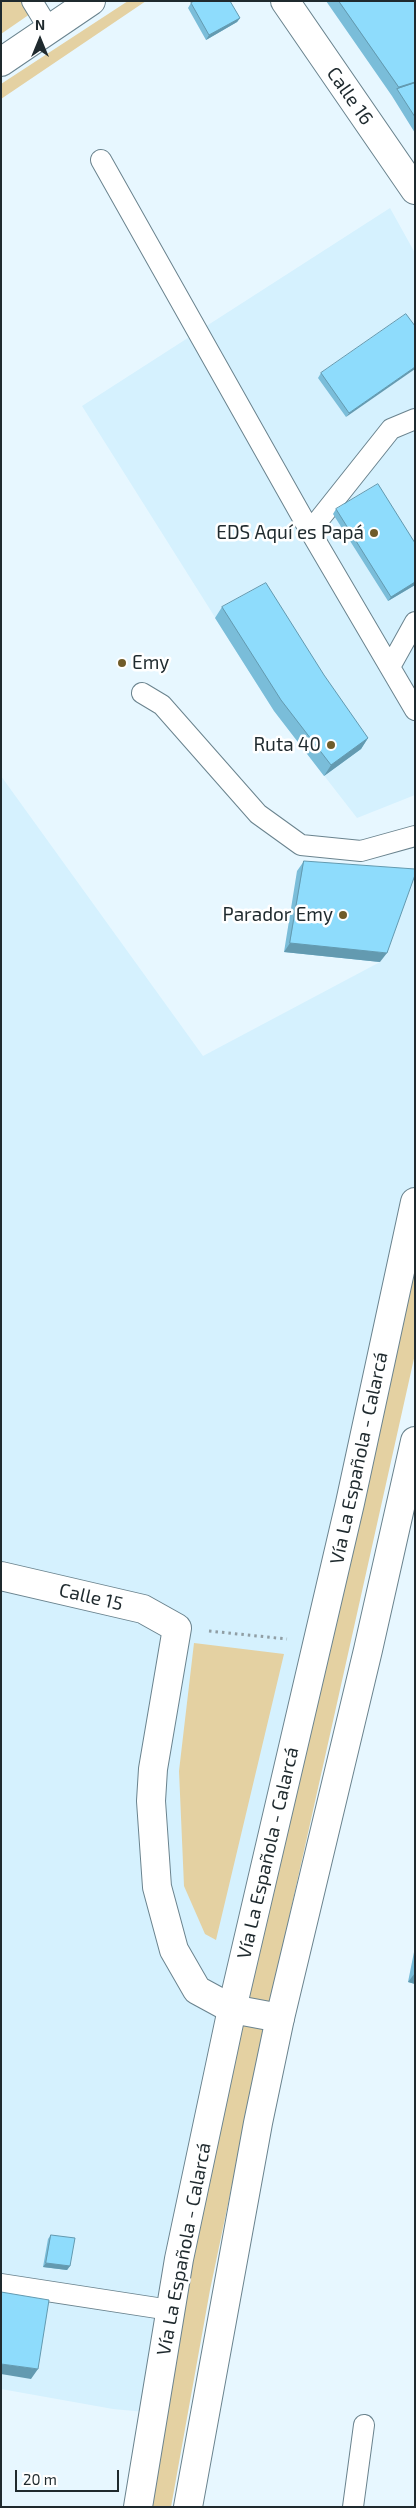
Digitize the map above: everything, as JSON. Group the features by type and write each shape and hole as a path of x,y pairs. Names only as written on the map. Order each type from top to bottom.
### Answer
{"main road":[{"path":"1,62 91,1"},
{"name":"Calle 16","path":"285,1 415,190"},
{"name":"Vía La Española - Calarcá","path":"138,2507 179,2259 232,2009 350,1503 415,1202"},
{"path":"188,2507 256,2133 280,2018 368,1650 415,1441"},
{"name":"Calle 15","path":"1,1576 142,1609 176,1628"},
{"path":"176,1628 154,1769 151,1801 157,1887 174,1950 197,1990 232,2009 280,2018"}],"lane":[{"path":"32,1 49,29"},
{"path":"101,160 310,531 415,710"},
{"path":"310,531 391,429 415,419"},
{"path":"390,667 415,622"},
{"path":"142,693 162,705 258,814 301,845 361,851 415,836"},
{"path":"1,2284 170,2310"},
{"path":"353,2507 364,2425"}],"path":[{"path":"176,1628 318,1642"}],"shaded area":[{"path":"1,1 21,1 30,14 1,34"},
{"path":"128,1 146,1 1,99 1,84"},
{"path":"390,208 415,253 415,795 357,818 274,711 82,406"},
{"path":"1,776 203,1056 380,962 410,878 415,879 415,1198 145,2412 113,2409 1,2389"},
{"path":"415,1260 415,1354 270,2003 246,1997"},
{"path":"194,1643 284,1654 216,1940 205,1934 184,1886 179,1771"},
{"path":"239,2021 265,2027 210,2290 171,2507 149,2507 185,2290"}],"building":[{"path":"195,1 230,1 240,18 209,35 191,3"},
{"path":"339,1 415,1 415,82 399,87"},
{"path":"415,83 415,117 397,89"},
{"path":"406,314 415,326 415,367 349,413 321,373"},
{"name":"EDS Aquí es Papá","path":"378,484 415,543 415,582 391,597 336,509"},
{"path":"266,583 324,675 368,738 331,765 281,700 222,607"},
{"name":"Parador Emy","path":"304,861 415,869 415,875 387,953 290,943"},
{"path":"51,2235 75,2238 70,2266 46,2263"},
{"path":"1,2292 49,2300 38,2369 1,2364"}],"place":[{"name":"EDS Aquí es Papá","path":"374,533"},
{"name":"Emy","path":"122,663"},
{"name":"Ruta 40","path":"331,745"},
{"name":"Parador Emy","path":"343,915"}]}
